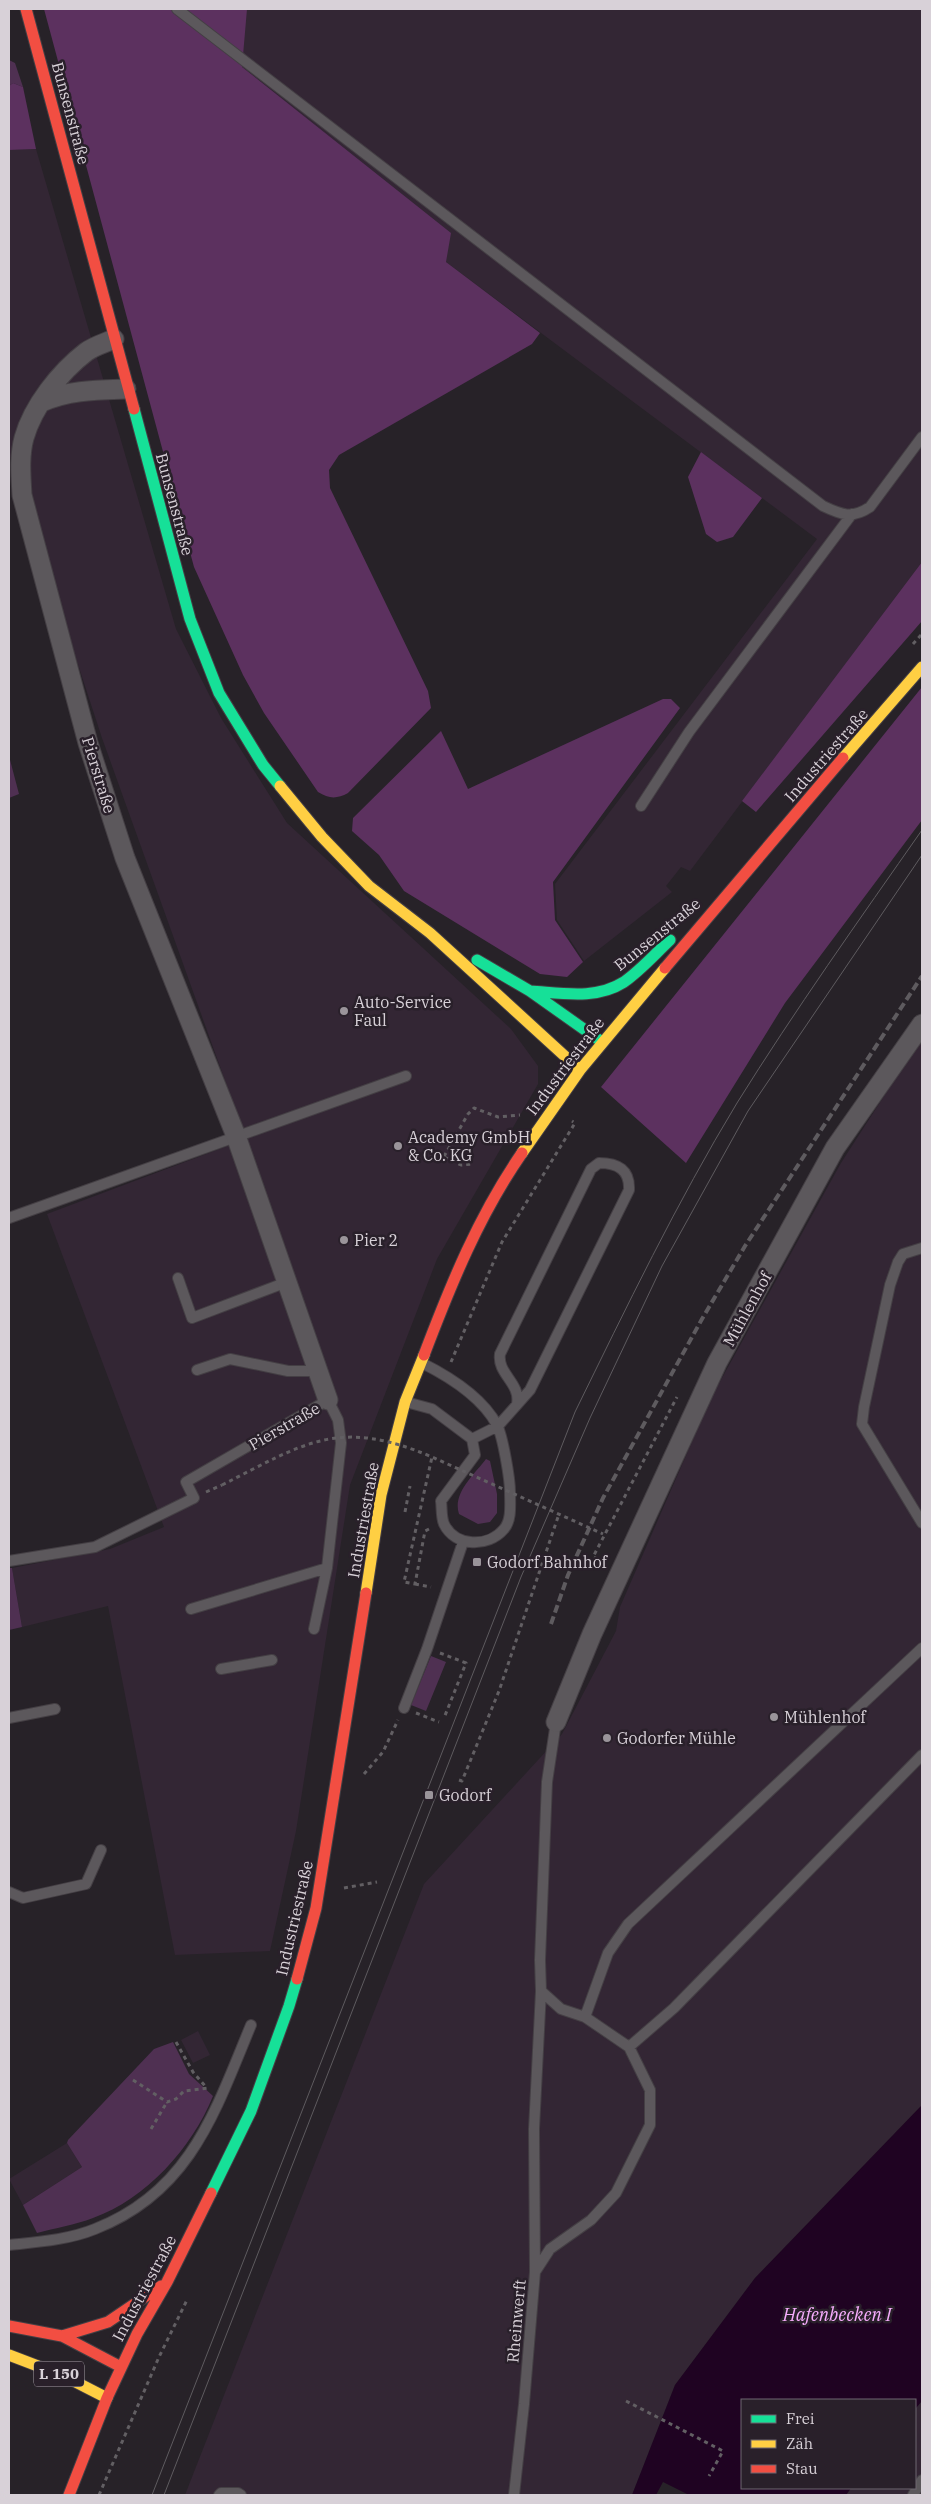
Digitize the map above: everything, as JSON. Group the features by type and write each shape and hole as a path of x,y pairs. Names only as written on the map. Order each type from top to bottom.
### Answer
{"main road":[{"name":"Bunsenstraße","path":"26,9 126,389 190,620 219,693 263,765 322,837 369,886 430,933 580,1070"},
{"name":"Industriestraße","path":"68,2495 107,2398 137,2334 166,2282 251,2111 289,2006 311,1926 342,1753 381,1495 405,1402 458,1266 502,1182 580,1070 716,907 922,667"},
{"name":"Bunsenstraße","path":"530,991 587,994 604,992 618,986 669,941 716,907"},
{"name":"Bunsenstraße","path":"430,933 530,991 602,1042"},
{"path":"62,2336 108,2322 166,2282"},
{"name":"L 150","path":"9,2326 62,2336 122,2367"},
{"name":"L 150","path":"9,2355 64,2376 107,2398"}],"street":[{"name":"Pierstraße","path":"114,339 87,351 64,372 42,402 24,438 21,459 22,496 88,743 126,858 236,1136 328,1400"},
{"path":"42,402 57,395 86,390 126,389"},
{"name":"Mühlenhof","path":"556,1722 592,1634 717,1363 835,1148 922,1024"}],"lane":[{"path":"177,9 823,506 842,515 860,514 870,507 922,437"},
{"path":"642,806 689,732 852,514"},
{"path":"9,1218 406,1076"},
{"path":"472,1439 498,1426 530,1390 629,1190 630,1180 625,1170 611,1162 599,1162 591,1169 500,1354 500,1365 518,1393 517,1404"},
{"path":"922,1248 903,1254 890,1285 862,1424 922,1523"},
{"path":"178,1278 192,1318 287,1282"},
{"path":"197,1370 230,1359 288,1371 318,1371"},
{"path":"405,1402 432,1409 472,1439 475,1455 441,1501 443,1522 452,1535 463,1542 488,1542 505,1528 510,1510 510,1482 498,1426 471,1394 446,1375 419,1362"},
{"path":"314,1629 327,1568 341,1443 338,1420 328,1400"},
{"name":"Pierstraße","path":"9,1561 95,1547 194,1498 186,1482 328,1400"},
{"path":"404,1708 427,1649 463,1542"},
{"path":"191,1609 327,1568"},
{"path":"585,2017 608,1952 628,1924 922,1648"},
{"path":"221,1669 272,1660"},
{"path":"9,1718 56,1709"},
{"name":"Mühlenhof","path":"535,2272 534,2129 541,1991 540,1960 547,1782 556,1722"},
{"path":"541,1991 561,2009 585,2017 629,2047 674,2008 922,1755"},
{"path":"9,1892 23,1898 86,1884 101,1850"},
{"path":"9,2245 51,2240 93,2230 129,2214 164,2185 192,2154 216,2110 251,2026"},
{"name":"Rheinwerft","path":"514,2495 535,2272 550,2249 591,2220 616,2193 650,2126 650,2090 629,2047"},
{"path":"913,2495 922,2480"},
{"path":"219,2495 221,2493 238,2493 241,2495"}],"path":[{"path":"431,1155 442,1160 468,1114 474,1108 491,1116 522,1115"},
{"path":"446,1375 502,1242 576,1124"},
{"path":"444,1157 461,1165 473,1164"},
{"path":"607,1563 593,1557 603,1534 681,1390"},
{"path":"222,1485 287,1452 313,1442 336,1437 380,1439 404,1445 603,1534"},
{"path":"431,1587 404,1582 432,1457"},
{"path":"459,1780 462,1781 498,1691 559,1514"},
{"path":"415,1584 425,1531"},
{"path":"427,1649 466,1663 444,1718"},
{"path":"364,1774 383,1752 404,1708"},
{"path":"434,1720 439,1722"},
{"path":"344,1888 376,1882"},
{"path":"176,2042 193,2072 207,2087 223,2093"},
{"path":"133,2080 167,2102"},
{"path":"151,2129 167,2102 176,2099 184,2091 207,2087"},
{"path":"626,2401 723,2451 708,2476"}],"shaded area":[{"path":"44,9 247,9 242,67 451,233 446,262 540,333 532,344 339,455 329,470 330,488 428,691 431,708 344,795 329,797 318,792 264,713 243,675 194,567"},
{"path":"60,9 922,9 922,562 690,871 681,867 666,886 672,892 584,961 557,920 555,884 817,539 446,262"},
{"path":"9,60 15,63 23,87 13,83 9,86"},
{"path":"13,83 23,87 36,149 9,150 9,86"},
{"path":"36,149 176,629 221,718 287,823 511,1029 538,1066 538,1084 437,1259 350,1485 296,1831 270,1951 175,1955 108,1606 22,1627 12,1568 110,1549 164,1527 47,1214 246,1139 102,738 9,453 9,150"},
{"path":"701,452 762,498 733,537 717,542 706,534 688,477"},
{"path":"922,562 922,621 756,812 742,801"},
{"path":"922,687 922,820 785,1003 686,1163 601,1087"},
{"path":"663,699 671,699 680,708 553,882 555,920 583,962 567,977 540,974 404,891 379,855 352,831 353,818 441,731 468,789"},
{"path":"9,756 19,794 9,798"},
{"path":"922,1037 922,2105 755,2278 675,2385 632,2495 185,2495 424,1884 562,1734 616,1631 620,1607 712,1396 841,1163"},
{"path":"486,1459 490,1461 497,1494 497,1513 490,1522 478,1524 459,1514 458,1506 466,1484"},
{"path":"9,1568 12,1568 22,1627 9,1630"},
{"path":"431,1656 446,1662 426,1711 411,1705"},
{"path":"198,2031 210,2055 193,2063 181,2040"},
{"path":"173,2042 189,2074 213,2096 193,2134 165,2169 149,2185 131,2198 93,2218 37,2233 23,2205 82,2167 67,2143 68,2140 154,2049"},
{"path":"67,2143 82,2167 23,2205 9,2179"},
{"path":"922,2401 922,2495 846,2495 850,2489 916,2489 916,2408"}],"water":[{"name":"Hafenbecken I","path":"922,2105 922,2401 916,2408 916,2399 741,2399 741,2489 850,2489 846,2495 632,2495 675,2385 755,2278"}],"pier":[{"path":"663,2482 689,2495 656,2495"}],"tram line":[{"path":"152,2495 575,1412 673,1217 737,1103 804,999 922,830"},
{"path":"164,2495 521,1577 590,1418 662,1266 748,1111 922,855"}],"railway":[{"path":"551,1624 568,1575 603,1498 702,1319 745,1246 922,976"}],"traffic: fast":[{"path":"134,409 190,619 219,693 263,765 280,786"},
{"path":"530,991 578,994 613,988 636,972 670,940"},
{"path":"477,960 530,991 602,1042"},
{"path":"211,2193 251,2111 297,1979"}],"traffic: slow":[{"path":"843,758 922,667"},
{"path":"280,786 322,837 369,886 430,933 580,1070"},
{"path":"522,1153 580,1070 665,968"},
{"path":"366,1593 381,1495 405,1402 424,1355"},
{"path":"9,2355 64,2376 107,2398"}],"traffic: jam":[{"path":"26,9 134,409"},
{"path":"665,968 843,758"},
{"path":"424,1355 479,1225 522,1153"},
{"path":"297,1979 316,1908 366,1593"},
{"path":"69,2495 107,2398 137,2334 167,2282 211,2193"},
{"path":"62,2336 108,2322 161,2286"},
{"path":"9,2326 62,2336 121,2367"}],"place":[{"name":"Auto-Service Faul","path":"344,1011"},
{"name":"Academy GmbH & Co. KG","path":"398,1146"},
{"name":"Pier 2","path":"344,1240"},
{"name":"Godorf Bahnhof","path":"477,1562"},
{"name":"Mühlenhof","path":"774,1717"},
{"name":"Godorfer Mühle","path":"607,1738"},
{"name":"Godorf","path":"429,1795"}]}
